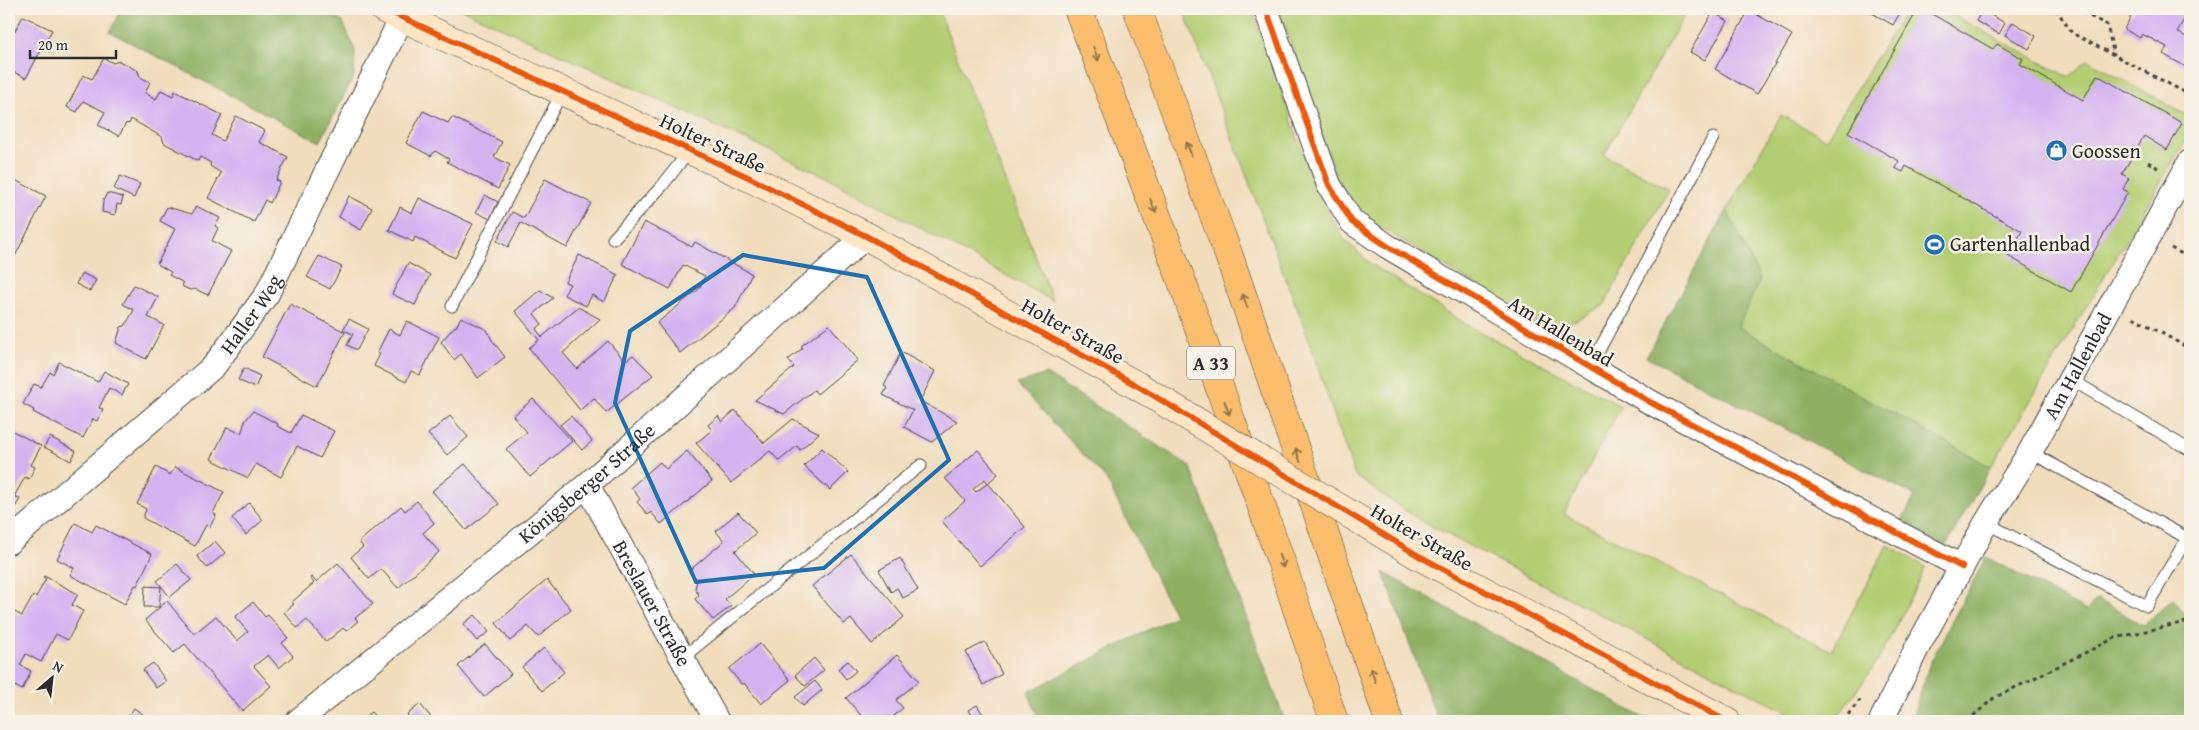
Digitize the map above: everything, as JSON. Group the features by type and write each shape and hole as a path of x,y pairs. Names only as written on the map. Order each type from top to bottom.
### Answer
{"highway":[{"name":"A 33","path":"1078,9 1184,286 1283,567 1334,721"},
{"name":"A 33","path":"1137,9 1229,256 1389,721"}],"street":[{"name":"Am Hallenbad","path":"1266,9 1329,185 1352,222 1387,246 1650,402 1962,567"},
{"name":"Holter Straße","path":"393,13 746,176 866,236 1136,384 1419,556 1726,721"},
{"name":"Haller Weg","path":"9,542 214,366 267,294 393,13"},
{"name":"Am Hallenbad","path":"1882,721 1918,646 1986,524 2030,452 2190,162"},
{"name":"Königsberger Straße","path":"298,721 587,485 866,236"},
{"name":"Breslauer Straße","path":"587,485 717,721"}],"lane":[{"path":"452,306 562,92"},
{"path":"1590,367 1713,138"},
{"path":"613,239 662,186 690,150"},
{"path":"2070,379 2190,450"},
{"path":"1986,524 2147,606 2189,536 2030,452"},
{"path":"682,658 921,465"}],"path":[{"path":"2056,9 2072,33 2190,95"},
{"path":"2076,9 2107,25 2114,55"},
{"path":"2111,305 2190,349"},
{"path":"1967,721 1994,698 2115,638 2190,621"}],"highlighted area":[{"path":"743,255 867,277 949,460 824,568 696,582 615,403 630,331"}],"green space":[{"path":"122,9 318,9 343,22 355,51 354,76 320,142 110,32"},
{"path":"461,9 938,9 1053,301 829,178"},
{"path":"1183,9 1252,9 1317,193 1344,239 1371,264 1469,326 1621,406 1564,514 1831,651 1888,545 1926,567 1878,661 1836,719 1790,714 1418,519 1355,476 1303,324"},
{"path":"1279,9 1688,9 1604,155 1669,189 1604,305 1553,332 1357,213 1336,176"},
{"name":"Gartenhallenbad","path":"1907,9 1942,9 2068,77 2088,60 2190,117 2190,133 1991,467 1737,327 1760,279 1727,210 1781,115 1826,139"},
{"path":"1727,210 1760,279 1738,327 1991,467 1944,549 1901,522 1915,496 1646,357"},
{"path":"1046,374 1190,466 1285,721 1040,721 1028,692 1175,616 1106,479 1017,384"},
{"path":"1986,557 2086,611 2097,599 2143,625 2173,599 2190,619 2190,721 1911,721 1930,663"},
{"path":"1383,572 1649,721 1438,721"}],"building":[{"path":"1865,9 1902,9 1893,25"},
{"path":"1918,9 1923,9 1993,49 1997,44 2023,59 2020,64 2083,100 2097,75 2182,123 2167,150 2144,136 2122,174 2129,178 2123,189 2128,192 2071,292 2008,256 2022,231 1906,166 1903,172 1895,168 1899,161 1848,132"},
{"path":"2135,9 2190,9 2177,32 2190,39 2190,65 2188,68 2163,54 2167,47 2142,34 2140,38 2124,29"},
{"path":"1749,10 1792,35 1757,94 1715,69"},
{"path":"1982,10 2005,23 1999,34 1976,21"},
{"path":"1713,12 1728,21 1705,60 1690,52"},
{"path":"23,16 52,30 26,78 9,70 9,37 11,38"},
{"path":"2013,22 2036,36 2029,49 2005,35"},
{"path":"104,58 113,63 119,61 138,71 140,77 150,82 145,93 156,99 161,90 173,96 175,91 222,115 212,135 223,141 236,116 265,131 259,142 288,157 276,180 280,182 270,203 265,200 254,222 208,198 221,173 210,166 211,163 200,157 198,161 164,143 162,137 131,119 129,124 126,123 119,136 98,125 105,112 83,101 77,112 67,107 83,75 92,79"},
{"path":"423,111 448,123 452,117 502,142 494,157 510,165 498,189 447,162 449,159 435,151 431,156 406,143"},
{"path":"120,176 140,184 134,198 114,189"},
{"path":"9,177 46,196 13,260 9,258"},
{"path":"545,179 591,203 567,248 521,223 508,247 497,241 512,212 524,218"},
{"path":"107,193 123,197 121,205 117,204 115,215 102,212 103,201"},
{"path":"485,195 498,202 490,219 476,212"},
{"path":"349,196 372,208 361,230 339,217"},
{"path":"419,198 473,224 455,258 415,237 413,242 389,230 400,207 412,213"},
{"path":"196,206 220,218 215,226 218,228 212,241 231,251 208,295 195,289 190,290 183,287 182,282 169,275 171,272 157,264 175,229 160,221 167,207 192,214"},
{"path":"644,222 692,247 695,242 752,274 735,308 680,353 657,323 699,289 705,276 683,265 670,289 622,264"},
{"path":"579,255 618,275 604,302 592,295 586,306 564,295 570,284 565,282"},
{"path":"319,256 342,267 330,289 307,277"},
{"path":"408,263 430,275 415,305 392,294"},
{"path":"82,273 96,280 90,291 76,284"},
{"path":"134,285 158,297 148,317 164,325 146,359 116,343 121,327 125,326 134,310 123,304"},
{"path":"540,290 553,298 534,314 542,324 536,329 542,337 578,307 600,319 563,353 577,369 608,341 625,361 633,355 653,375 606,413 594,398 580,410 529,348 539,340 515,311"},
{"path":"290,304 345,332 317,386 262,357"},
{"path":"461,317 487,330 505,357 478,378 461,354 454,360 441,342 456,327"},
{"path":"349,319 368,329 357,350 347,345 353,334 343,330"},
{"path":"407,321 439,337 420,375 411,371 406,382 374,366 380,354 377,353 389,329 400,335"},
{"path":"829,325 858,360 817,394 814,390 784,414 755,400 794,367 788,360 803,348 801,346"},
{"path":"901,352 935,371 920,401 957,421 932,442 904,427 913,410 883,395 887,388 884,386"},
{"path":"59,362 98,382 104,371 128,384 122,395 109,388 99,408 103,409 97,421 93,419 83,438 33,412 34,410 23,404 34,384 41,387 50,372 53,374"},
{"path":"244,368 260,376 255,388 238,380"},
{"path":"533,399 572,441 530,477 506,449 527,432 513,416"},
{"path":"735,410 764,443 793,419 819,433 800,450 797,446 779,461 770,451 731,483 696,443 712,430 708,425 718,416 722,422"},
{"path":"253,411 291,433 301,415 334,431 320,458 297,446 281,477 256,464 248,478 211,459 227,427 241,434 245,421"},
{"path":"450,416 468,437 447,455 428,434"},
{"path":"571,416 592,441 582,450 560,425"},
{"path":"9,429 41,446 31,465 35,467 29,479 25,477 15,495 9,492"},
{"path":"50,437 76,451 71,461 44,447"},
{"path":"822,448 848,472 830,490 804,466"},
{"path":"978,450 998,474 988,483 1025,527 980,566 942,521 965,501 945,478","holes":["985,479 988,483 976,492 973,489"]},
{"path":"687,451 712,481 661,524 651,512 648,515 637,502 640,499 631,487 660,462 666,469"},
{"path":"465,464 499,504 466,530 432,491"},
{"path":"156,467 170,475 175,467 224,492 213,513 216,515 210,527 206,525 195,546 143,518 146,509 137,504"},
{"path":"9,493 20,499 14,509 9,507"},
{"path":"417,501 434,523 423,533 439,552 398,588 381,569 369,579 351,557 363,547 359,542 401,506 405,511"},
{"path":"249,503 263,520 246,535 232,518"},
{"path":"738,512 756,533 735,551 754,574 725,599 731,606 713,620 695,599 699,595 695,589 697,580 689,571 724,541 716,531"},
{"path":"75,523 92,532 96,525 152,554 137,586 135,585 125,604 70,575 74,568 57,559"},
{"path":"215,541 225,553 207,568 197,556"},
{"path":"851,554 904,617 872,644 851,619 844,624 812,586"},
{"path":"900,558 918,590 903,598 897,588 891,592 879,570"},
{"path":"338,563 373,604 355,618 358,621 346,631 343,628 326,642 307,620 297,628 284,612 294,604 292,602 314,583 310,578 312,577 316,582"},
{"path":"177,564 191,580 170,597 157,581"},
{"path":"44,576 78,594 72,605 83,611 68,640 56,634 41,662 26,654 20,665 31,671 22,690 9,683 9,613 11,610 22,616 33,596 36,597 46,579"},
{"path":"547,580 571,609 538,637 528,626 510,641 496,623"},
{"path":"145,586 161,587 159,607 144,607"},
{"path":"167,601 194,634 216,616 237,641 248,632 235,617 253,602 265,617 268,615 288,638 282,643 293,656 279,668 268,655 254,666 271,686 242,711 185,644 174,653 145,620"},
{"path":"475,615 489,632 477,641 463,624"},
{"path":"985,642 1002,674 983,685 966,652"},
{"path":"485,644 511,674 484,697 458,666"},
{"path":"760,644 790,680 761,704 744,683 742,685 729,669"},
{"path":"544,648 564,672 542,691 522,667"},
{"path":"897,655 919,681 896,700 903,708 888,721 866,721 846,698"},
{"path":"814,658 824,670 805,686 795,675"},
{"path":"848,661 856,671 846,679 838,669"},
{"path":"153,663 166,681 156,688 143,670"},
{"path":"815,681 822,690 803,706 795,697"},
{"path":"420,704 434,721 406,721 410,718 407,715"},
{"path":"977,705 987,721 974,721 968,710"},
{"path":"134,708 152,721 125,721"},
{"path":"371,712 379,721 360,721"}],"cycle path":[{"path":"384,9 746,176 866,236 1136,385 1419,556 1726,721"},
{"path":"1266,9 1329,185 1352,222 1387,246 1650,402 1962,567"}],"place":[{"name":"Goossen","path":"2056,151"},
{"name":"Gartenhallenbad","path":"1934,244"}]}
